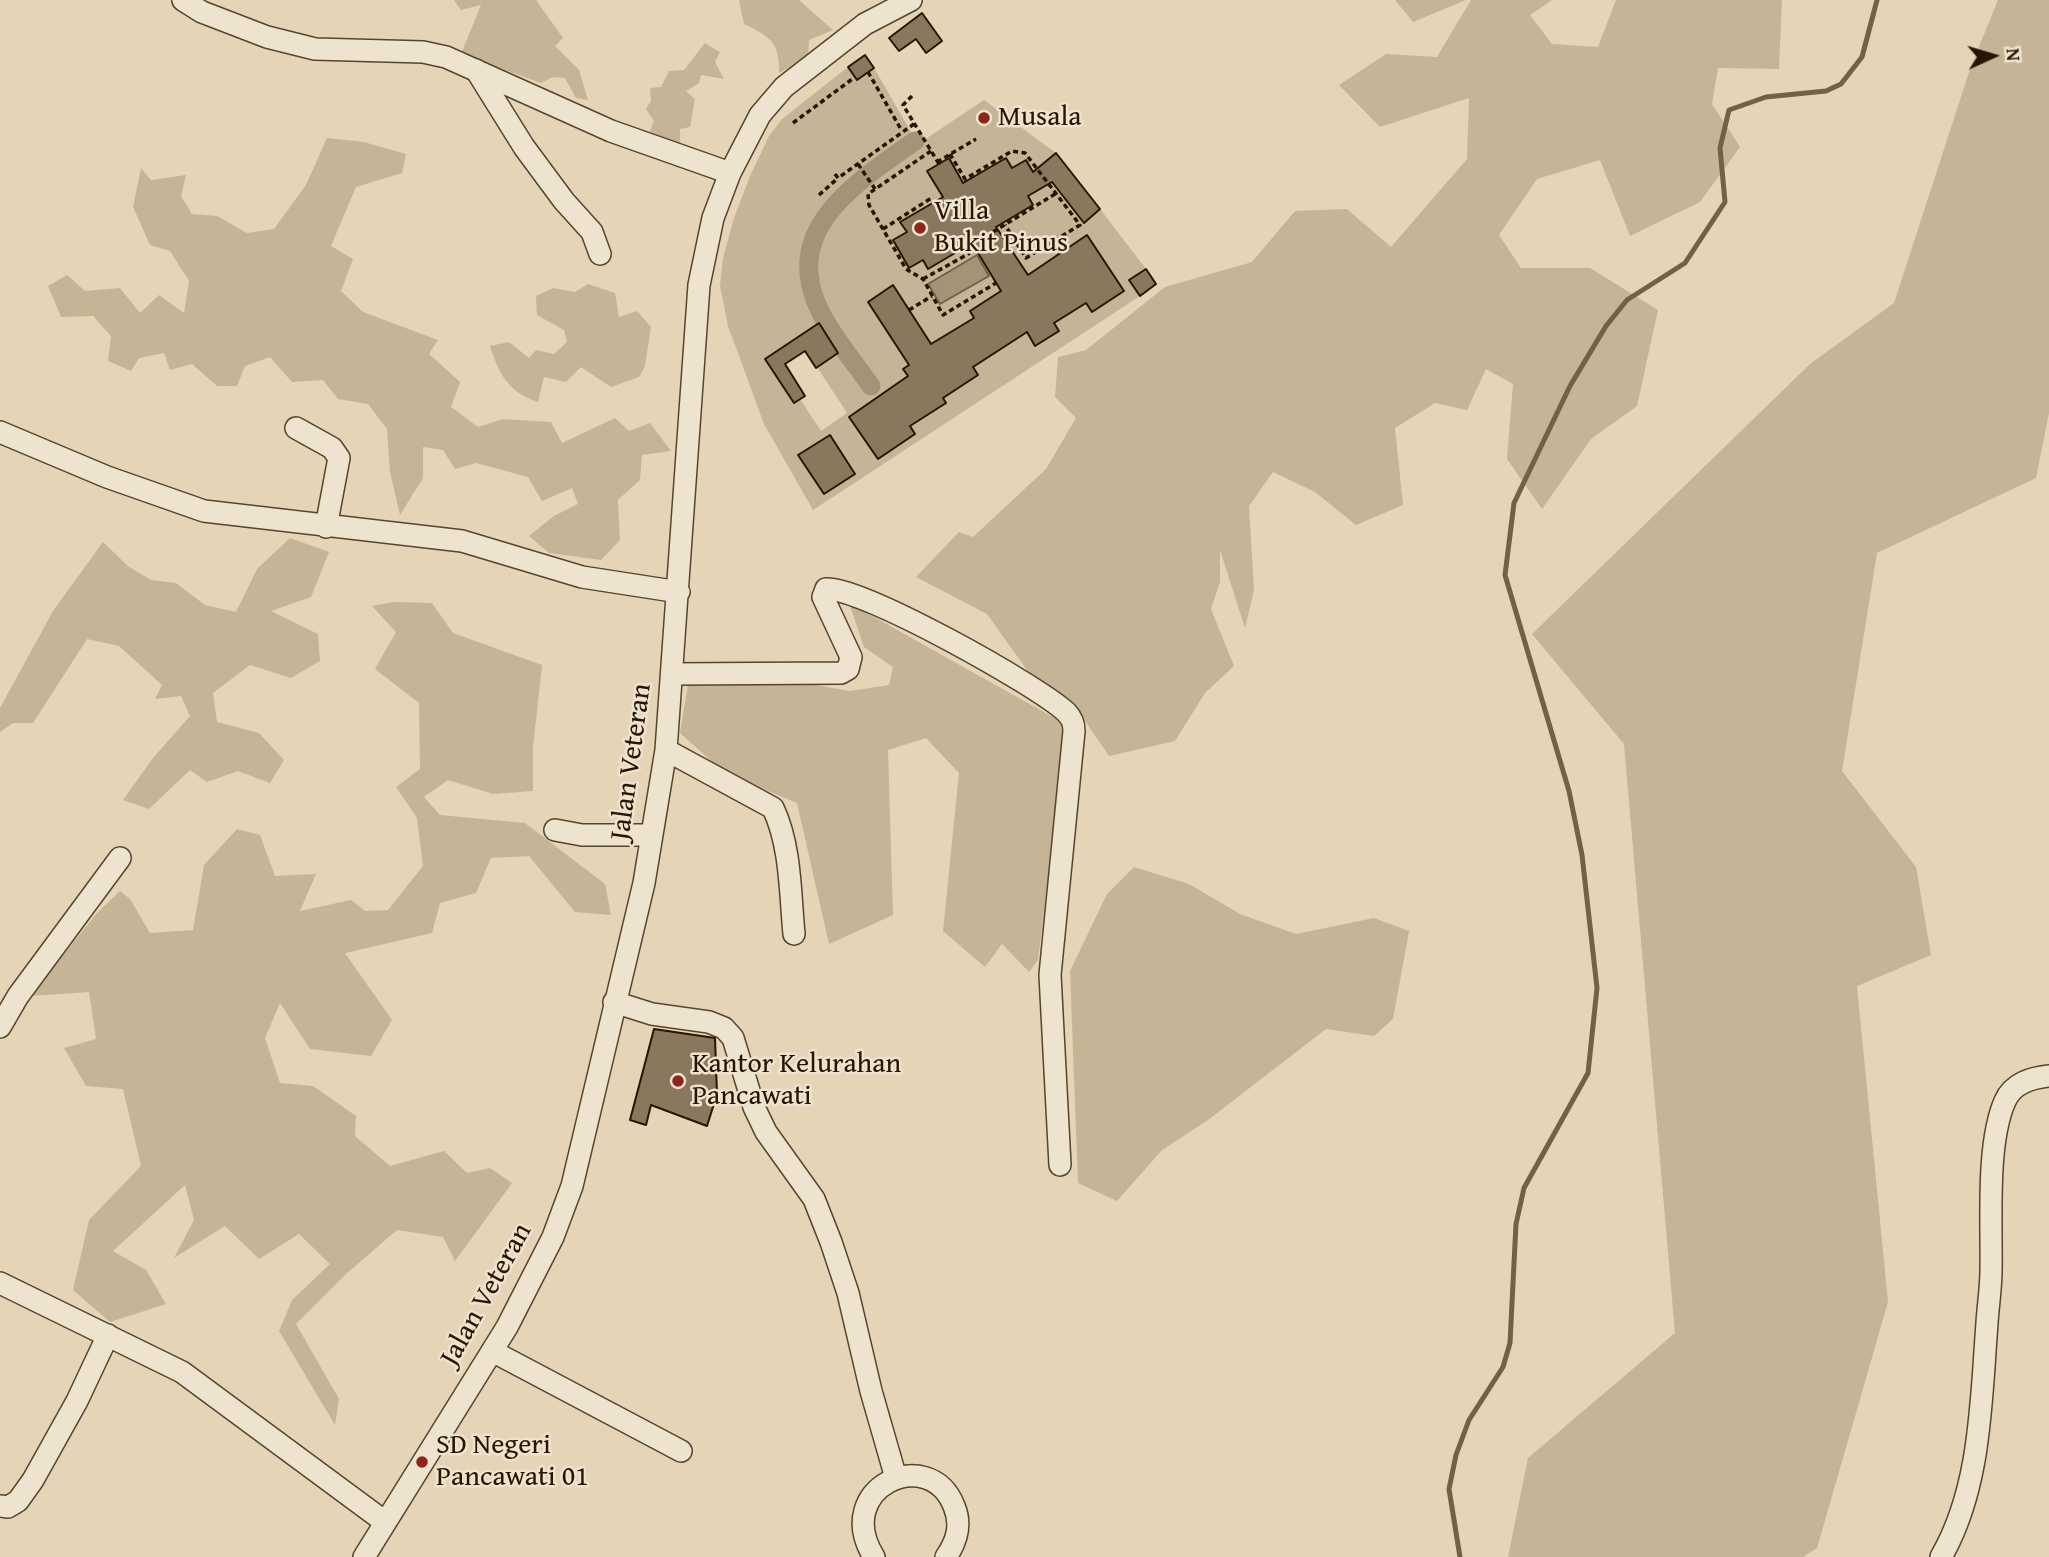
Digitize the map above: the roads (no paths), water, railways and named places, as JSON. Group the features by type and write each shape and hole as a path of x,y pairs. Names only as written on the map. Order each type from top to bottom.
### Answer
{"street":[{"path":"183,0 202,12 254,32 315,50 423,52 446,57 611,131 730,173"},
{"name":"Jalan Veteran","path":"364,1557 492,1351 553,1237 572,1186 644,883 666,750 699,285 713,218 730,173 760,115 784,87 865,24 911,0"},
{"path":"476,70 524,147 564,201 592,232 600,254"},
{"path":"296,428 332,448 339,458 326,527"},
{"path":"0,432 107,477 204,511 462,541 582,577 679,592"},
{"path":"672,674 841,673 848,669 851,657 823,597 826,589 836,588 871,600 1006,671 1066,712 1074,722 1050,975 1060,1165"},
{"path":"666,750 773,808 781,824 785,846 793,934"},
{"path":"555,830 582,835 652,835"},
{"path":"0,1027 19,996 120,859"},
{"path":"614,1002 652,1014 709,1022 724,1028 733,1038 754,1107 766,1132 814,1199 831,1242 848,1293 864,1367 896,1478"},
{"path":"1941,1557 1968,1487 1985,1377 1991,1271 1990,1203 1999,1125 2005,1101 2011,1091 2020,1083 2049,1076"},
{"path":"0,1283 182,1372 385,1522"},
{"path":"0,1506 8,1507 18,1501 33,1480 77,1401 108,1335"},
{"path":"492,1351 681,1451"},
{"path":"874,1557 862,1528 863,1511 876,1491 896,1478 927,1479 941,1487 951,1499 957,1513 958,1529 946,1557"}],"waterway":[{"path":"1460,1557 1449,1489 1456,1455 1469,1420 1503,1367 1510,1343 1516,1224 1524,1188 1588,1073 1597,988 1582,855 1569,791 1505,575 1514,503 1570,386 1606,326 1627,300 1685,263 1725,202 1720,148 1729,110 1766,97 1826,91 1841,84 1862,57 1877,0"},
{"path":"871,386 822,315 811,285 809,258 816,234 830,212 848,192 915,141"}],"place":[{"name":"Musala","path":"984,118"},
{"name":"Villa Bukit Pinus","path":"920,228"},
{"name":"Kantor Kelurahan Pancawati","path":"678,1081"},
{"name":"SD Negeri Pancawati 01","path":"422,1462"}]}
